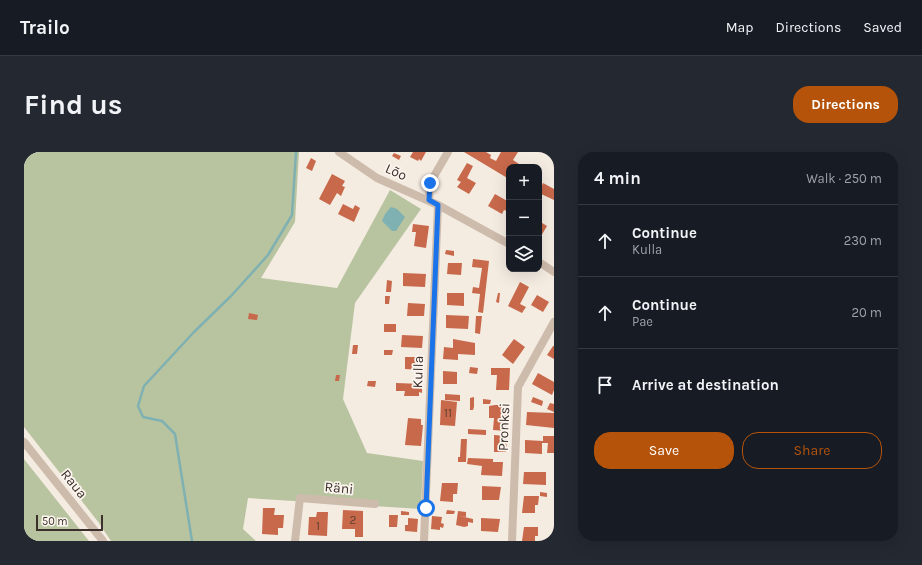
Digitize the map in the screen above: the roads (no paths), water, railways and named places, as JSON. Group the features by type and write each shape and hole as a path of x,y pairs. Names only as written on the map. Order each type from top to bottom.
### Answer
{"street":[{"name":"Lõo","path":"340,152 377,178 429,200 506,242"},
{"path":"429,200 430,183 448,152"},
{"name":"Kulla","path":"424,541 438,205"},
{"path":"542,264 554,272"},
{"name":"Pronksi","path":"512,541 518,386 554,322"},
{"name":"Raua","path":"24,442 103,541"},
{"name":"Räni","path":"295,541 300,498 375,504"}],"water":[{"path":"391,207 397,209 405,217 396,231 392,231 382,221 385,214"}],"waterway":[{"path":"192,541 175,434 162,421 143,417 138,406 144,386 194,332 231,296 268,255 292,215 296,152"}]}
